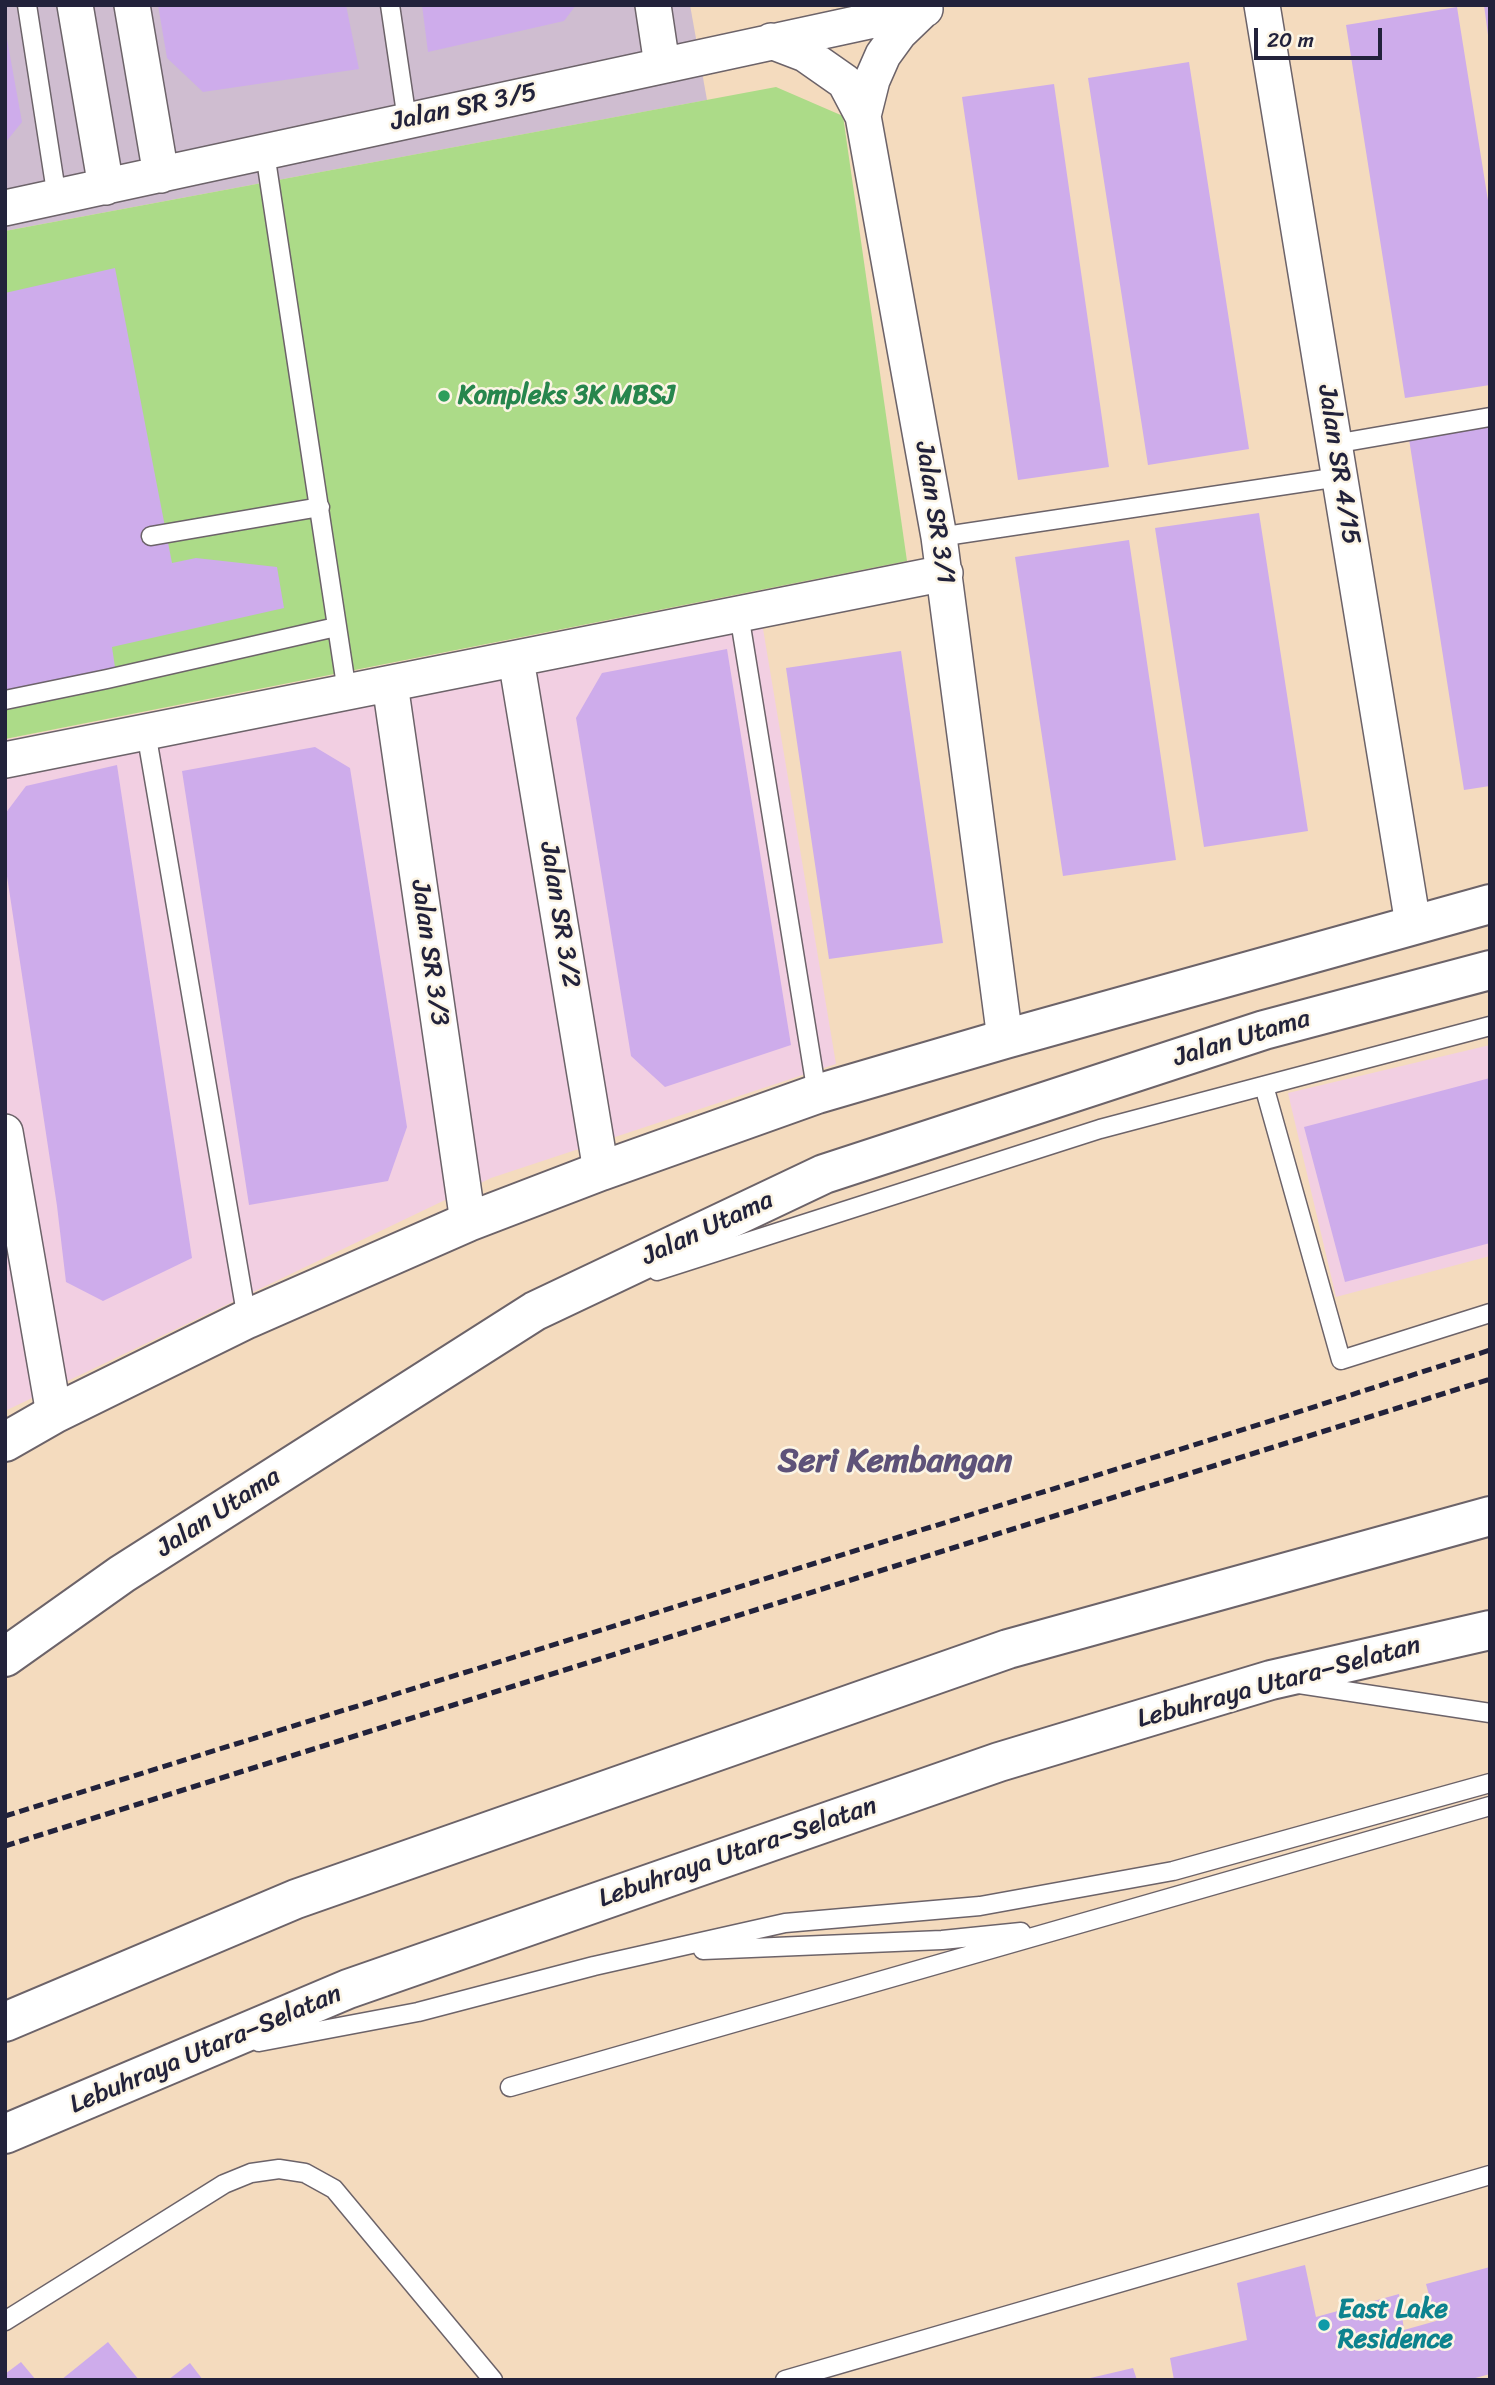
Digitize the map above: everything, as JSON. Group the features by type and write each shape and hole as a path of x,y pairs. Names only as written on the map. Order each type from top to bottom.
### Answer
{"main road":[{"path":"5,1442 54,1414 247,1319 468,1222 601,1171 817,1094 1490,904"},
{"name":"Jalan Utama","path":"5,1657 122,1574 535,1311 824,1174 1264,1030 1490,970"},
{"path":"5,2022 296,1899 1008,1648 1490,1516"},
{"path":"5,1629 122,1574"},
{"name":"Lebuhraya Utara–Selatan","path":"5,2134 348,1989 999,1762 1271,1680 1490,1630"}],"street":[{"path":"75,5 106,187"},
{"path":"132,5 161,176"},
{"path":"653,5 662,65"},
{"name":"Jalan SR 4/15","path":"1262,5 1413,924"},
{"name":"Jalan SR 3/5","path":"5,208 933,7"},
{"name":"Jalan SR 3/1","path":"933,7 899,33 883,55 872,80 863,116 945,573 1005,1039"},
{"path":"771,41 805,54 845,82 863,116"},
{"path":"5,760 945,573"},
{"name":"Jalan SR 3/2","path":"516,659 601,1171"},
{"name":"Jalan SR 3/3","path":"390,684 468,1222"},
{"path":"5,1132 54,1414"}],"lane":[{"path":"27,5 57,198"},
{"path":"390,5 407,120"},
{"path":"265,153 347,692"},
{"path":"939,537 1337,460 1490,417"},
{"path":"151,536 320,507"},
{"path":"739,614 817,1094"},
{"path":"5,699 337,627"},
{"path":"145,732 247,1319"},
{"path":"535,1311 1100,1129 1490,1026"},
{"path":"1264,1086 1341,1360 1490,1313"},
{"path":"1271,1680 1490,1713"},
{"path":"197,2054 418,2012 656,1952 785,1923 980,1906 1173,1871 1490,1783"},
{"path":"510,2087 1490,1806"},
{"path":"656,1952 942,1940 1070,1927"},
{"path":"5,2321 224,2184 251,2173 279,2169 305,2173 334,2189 493,2380"},
{"path":"785,2380 1490,2175"}],"shaded area":[{"path":"5,5 690,5 707,100 5,231"},
{"path":"757,593 836,1064 491,1178 5,1411 5,740"},
{"path":"1490,1045 1490,1256 1336,1297 1288,1093"}],"green space":[{"name":"Kompleks 3K MBSJ","path":"776,87 843,116 907,561 5,739 5,231"}],"building":[{"path":"158,5 346,5 359,69 203,92 167,58"},
{"path":"422,5 576,5 564,21 428,52"},
{"path":"1484,5 1490,5 1490,35 1488,35"},
{"path":"1457,7 1490,213 1490,385 1405,398 1346,25"},
{"path":"5,28 22,122 5,143"},
{"path":"1189,62 1249,449 1148,465 1088,78"},
{"path":"1054,84 1109,467 1018,480 962,97"},
{"path":"115,268 172,563 196,558 277,567 284,608 112,647 116,674 5,697 5,293"},
{"path":"1490,426 1490,786 1464,790 1409,439"},
{"path":"1259,513 1308,831 1204,847 1155,528"},
{"path":"1129,540 1176,860 1063,876 1015,557"},
{"path":"727,649 791,1045 665,1087 631,1056 576,718 602,673"},
{"path":"901,651 943,943 829,959 786,668"},
{"path":"315,747 350,768 407,1127 388,1181 249,1205 182,771"},
{"path":"117,765 192,1258 103,1301 66,1282 5,863 5,814 26,786"},
{"path":"1490,1078 1490,1243 1345,1282 1304,1127"},
{"name":"East Lake Residence","path":"1305,2265 1316,2317 1399,2294 1404,2330 1436,2321 1426,2284 1490,2267 1490,2374 1468,2380 1174,2380 1170,2358 1247,2340 1237,2283"},
{"path":"108,2342 139,2380 61,2380"},
{"path":"21,2362 36,2380 5,2380 5,2374"},
{"path":"190,2363 203,2380 168,2380"},
{"path":"1133,2368 1137,2380 1086,2380 1086,2379"}],"railway":[{"path":"5,1816 1490,1350"},
{"path":"5,1846 1490,1379"}],"place":[{"name":"Kompleks 3K MBSJ","path":"444,396"},
{"name":"East Lake Residence","path":"1324,2325"}],"district":[{"name":"Seri Kembangan","path":"895,1463"}]}
